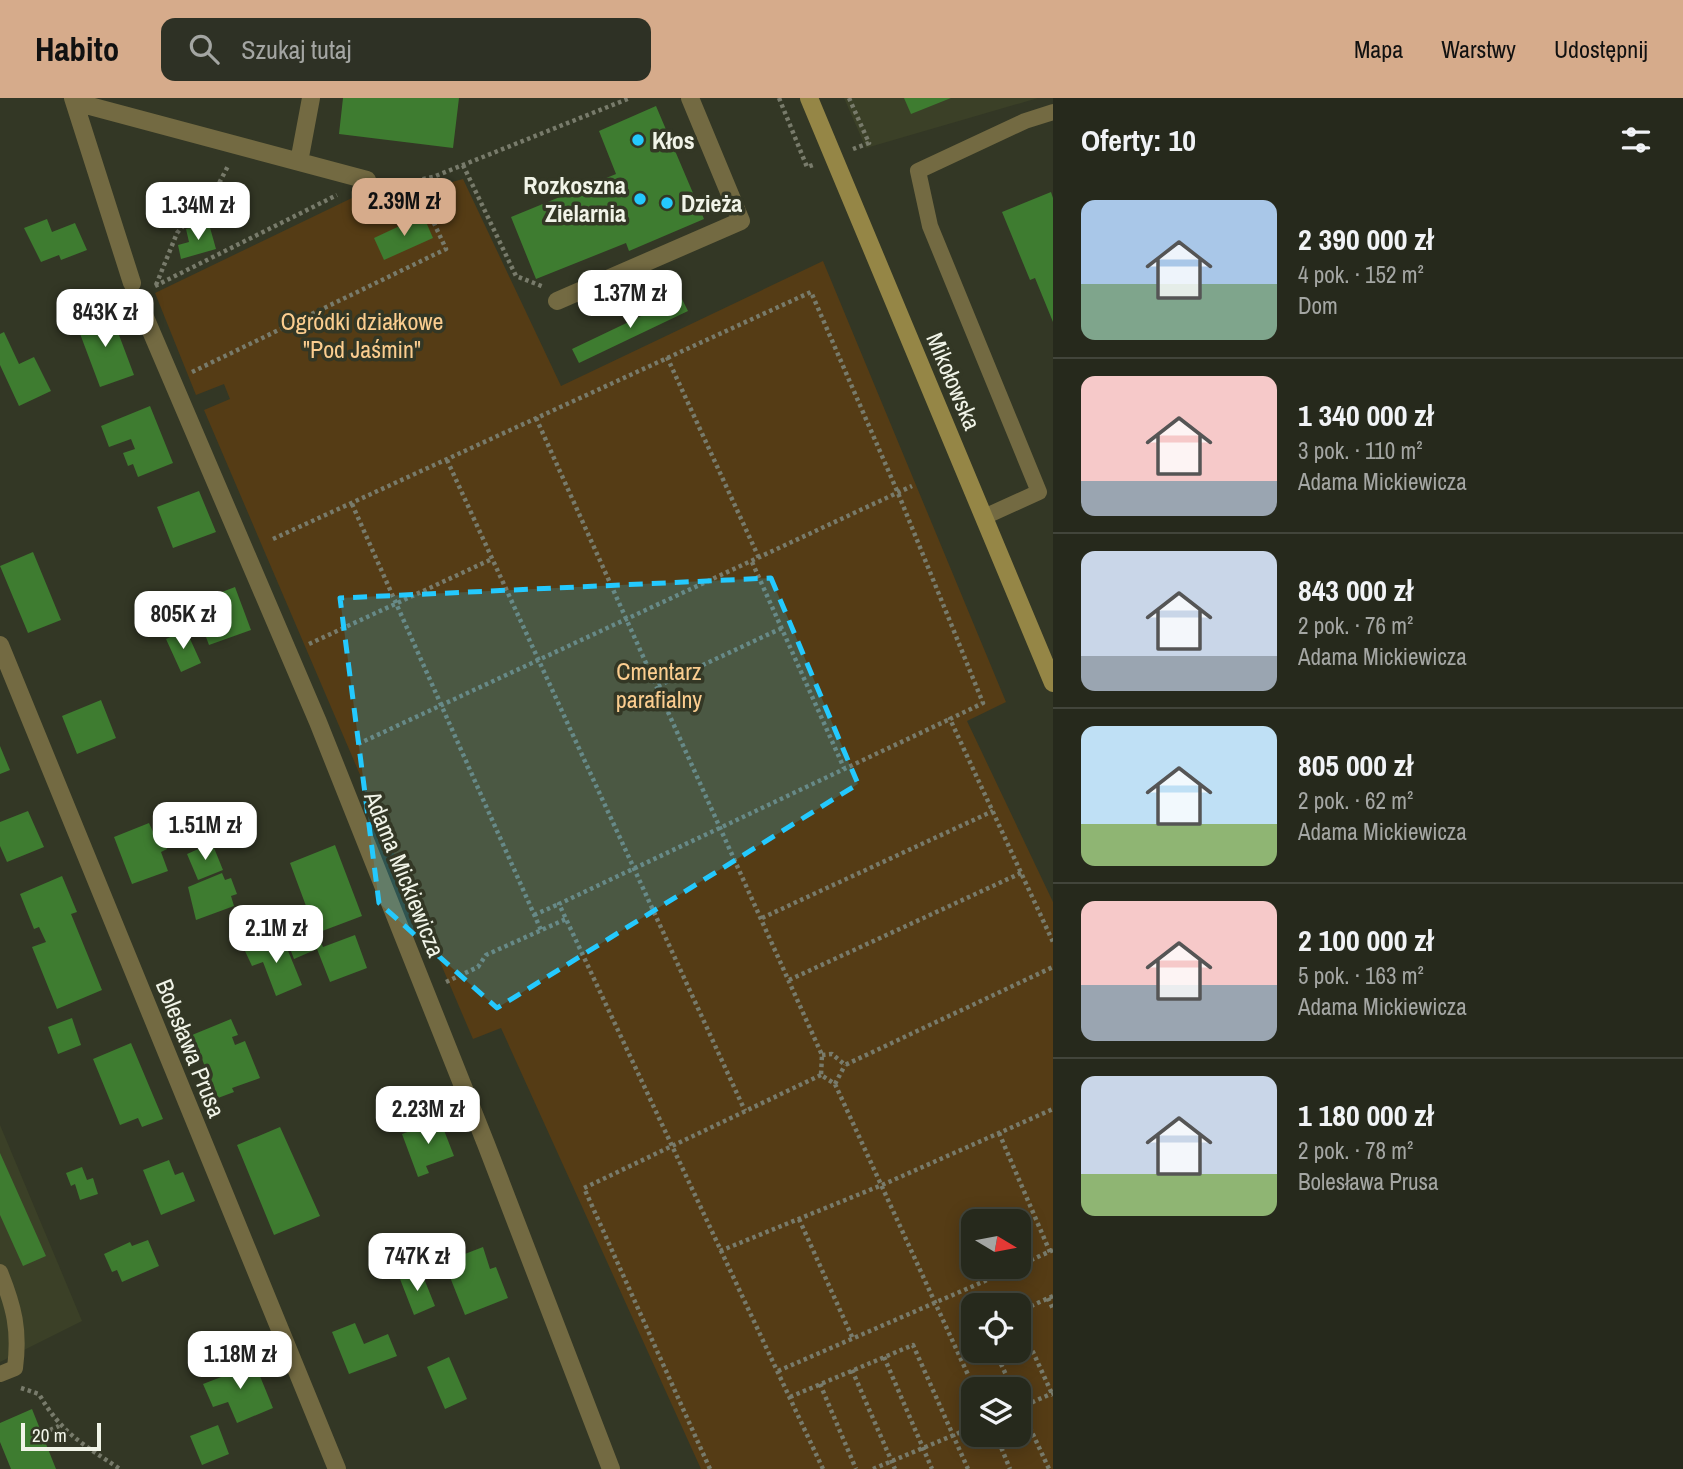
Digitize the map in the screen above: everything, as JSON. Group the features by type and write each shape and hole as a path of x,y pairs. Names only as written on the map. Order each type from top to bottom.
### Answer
{"street":[{"path":"299,162 311,98"},
{"path":"551,294 741,221 690,98"},
{"name":"Mikołowska","path":"809,98 1053,683"},
{"path":"74,100 367,180"},
{"path":"74,100 132,283"},
{"name":"Adama Mickiewicza","path":"139,303 318,722 486,1144 611,1469"},
{"name":"Bolesława Prusa","path":"0,645 337,1469"}],"lane":[{"path":"984,517 1039,492 930,226 918,171 1025,121 1053,112"},
{"path":"0,1272 12,1303 19,1338 15,1368 0,1374"}],"path":[{"path":"139,303 156,285 367,180 406,183 433,177 630,98"},
{"path":"156,285 170,245 183,226 199,222 238,146"},
{"path":"463,165 516,276 551,294"},
{"path":"188,374 446,249 419,191"},
{"path":"273,538 811,292 898,493 984,703 534,915"},
{"path":"667,357 759,558"},
{"path":"536,418 722,827 822,1055 821,1075"},
{"path":"447,460 745,1111"},
{"path":"358,744 538,663 912,486"},
{"path":"352,504 541,930"},
{"path":"309,644 396,606 492,559"},
{"path":"752,562 844,768"},
{"path":"657,685 782,628"},
{"path":"950,719 1053,942"},
{"path":"762,918 993,811"},
{"path":"789,980 1021,873"},
{"path":"559,904 823,1469"},
{"path":"446,982 478,967 486,955 566,919"},
{"path":"835,1084 845,1065 1053,967"},
{"path":"822,1055 832,1054 845,1065"},
{"path":"710,1469 584,1188 821,1075"},
{"path":"821,1075 835,1084 969,1377"},
{"path":"720,1251 882,1185 1053,1109"},
{"path":"999,1133 1052,1251 1031,1261"},
{"path":"799,1219 853,1339"},
{"path":"778,1371 991,1279"},
{"path":"1031,1305 1051,1297 1053,1309"},
{"path":"790,1397 913,1345 968,1469"},
{"path":"1031,1347 1053,1394 1031,1402"},
{"path":"884,1357 932,1469"},
{"path":"852,1370 895,1469"},
{"path":"820,1384 856,1469"},
{"path":"16,1387 39,1394 59,1426 69,1436 120,1469"},
{"path":"50,1430 59,1426"},
{"path":"1031,1431 1049,1469"},
{"path":"873,1469 961,1432"},
{"path":"1001,1447 1010,1469"}],"highlighted area":[{"path":"771,578 858,784 497,1008 379,903 340,598"}],"shaded area":[{"path":"844,98 1038,98 866,148"},
{"path":"0,1125 82,1321 0,1362"}],"green space":[{"name":"Cmentarz parafialny","path":"463,179 561,386 823,261 1006,702 967,721 1053,902 1053,1469 701,1469 501,1028 473,1039 204,410 230,399 224,384 196,395 155,293 354,197 361,207"}],"building":[{"path":"343,98 459,98 453,148 339,134"},
{"path":"904,98 951,98 911,114"},
{"path":"656,106 704,219 629,251 626,243 536,279 511,217 616,174 599,131"},
{"path":"1051,192 1053,322 1035,278 1030,280 1002,212"},
{"path":"423,215 433,238 384,260 374,238"},
{"path":"47,219 52,232 75,223 87,250 61,260 59,255 41,262 24,228"},
{"path":"209,224 216,249 181,259 178,245 189,242 186,229"},
{"path":"681,297 688,311 579,363 572,349"},
{"path":"110,311 134,375 100,387 76,323"},
{"path":"4,332 19,364 34,357 51,391 19,406 0,365 0,334"},
{"path":"150,406 173,463 138,477 133,464 128,466 123,453 135,449 131,439 109,447 101,426"},
{"path":"199,491 216,532 173,548 157,507"},
{"path":"33,552 61,620 28,633 0,566"},
{"path":"235,587 251,630 209,645 203,629 195,632 192,624 181,628 175,610"},
{"path":"186,630 201,663 181,672 166,639"},
{"path":"101,700 116,738 77,754 62,716"},
{"path":"0,746 10,770 0,774"},
{"path":"28,811 44,847 7,862 0,846 0,822"},
{"path":"149,823 154,834 161,832 167,849 161,852 168,871 132,884 114,837"},
{"path":"212,843 223,870 198,880 187,854"},
{"path":"335,845 362,916 317,933 323,947 355,935 367,968 330,982 317,949 294,959 281,925 309,914 290,863"},
{"path":"222,873 225,880 231,878 237,894 231,896 234,906 196,920 188,887"},
{"path":"62,876 77,912 71,914 102,990 57,1009 32,947 46,942 39,927 34,929 20,894"},
{"path":"282,936 302,985 276,996 263,962 252,966 245,951"},
{"path":"72,1018 81,1045 58,1054 48,1027"},
{"path":"231,1019 238,1035 232,1037 235,1045 245,1041 260,1078 232,1088 234,1092 218,1098 192,1035"},
{"path":"131,1043 163,1119 142,1127 138,1118 120,1125 93,1059"},
{"path":"440,1120 454,1156 426,1166 429,1173 418,1177 402,1134"},
{"path":"280,1127 320,1216 274,1235 237,1145"},
{"path":"0,1153 46,1256 23,1266 0,1215"},
{"path":"169,1160 175,1175 183,1172 195,1201 161,1215 143,1170"},
{"path":"82,1167 87,1180 93,1178 98,1194 80,1200 75,1184 71,1186 66,1173"},
{"path":"148,1240 159,1266 122,1282 117,1270 112,1272 104,1254 130,1242 132,1246"},
{"path":"483,1247 490,1269 496,1267 508,1298 465,1315 444,1262"},
{"path":"421,1271 435,1306 414,1315 400,1279"},
{"path":"355,1323 364,1344 388,1334 397,1356 349,1374 332,1332"},
{"path":"237,1356 241,1369 255,1364 273,1408 237,1423 228,1402 213,1407 203,1384 229,1374 224,1360"},
{"path":"449,1357 467,1399 445,1409 427,1367"},
{"path":"32,1409 56,1469 11,1469 0,1442 0,1423"},
{"path":"218,1425 229,1454 202,1465 190,1436"}],"place":[{"name":"Kłos","path":"638,140"},
{"name":"Rozkoszna Zielarnia","path":"640,199"},
{"name":"Dzieża","path":"667,203"}],"park label":[{"name":"Ogródki działkowe \"Pod Jaśmin\"","path":"362,335"}]}
